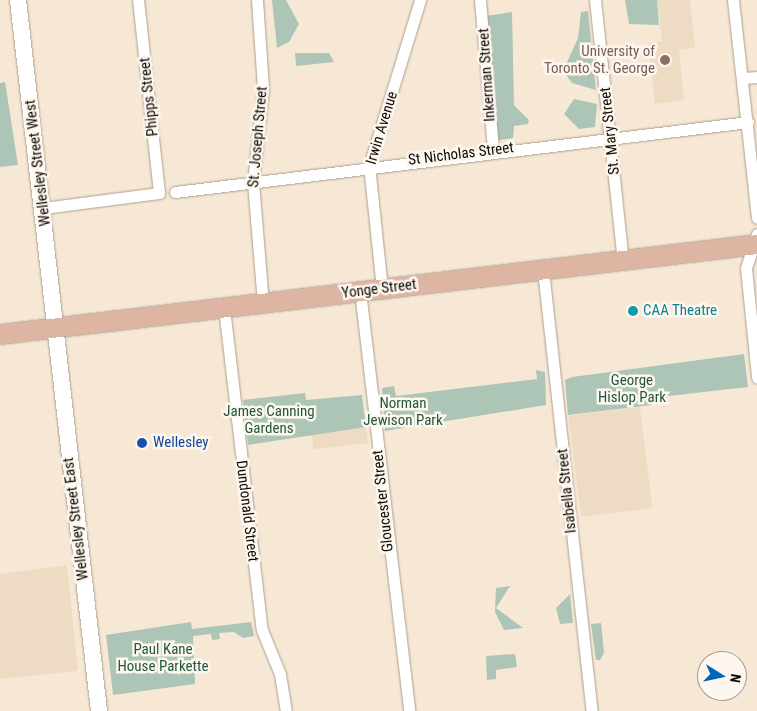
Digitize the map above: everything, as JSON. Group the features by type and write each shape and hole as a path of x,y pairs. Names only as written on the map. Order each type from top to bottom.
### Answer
{"main road":[{"name":"Yonge Street","path":"0,334 623,261 756,241"}],"street":[{"name":"Wellesley Street West","path":"18,0 56,327"},
{"name":"Phipps Street","path":"43,208 159,194 138,0"},
{"name":"St. Joseph Street","path":"257,0 263,95 253,182 263,303"},
{"name":"Irwin Avenue","path":"382,289 369,166 420,0"},
{"name":"Inkerman Street","path":"480,0 493,150"},
{"name":"St. Mary Street","path":"595,0 623,261"},
{"path":"733,0 744,78 757,218"},
{"path":"744,78 757,77"},
{"name":"St Nicholas Street","path":"175,192 493,150 748,122"},
{"path":"756,241 746,268 757,377"},
{"name":"Isabella Street","path":"543,270 592,711"},
{"name":"Gloucester Street","path":"360,292 409,711"},
{"name":"Dundonald Street","path":"224,308 262,630 280,674 286,711"},
{"name":"Wellesley Street East","path":"56,327 99,711"}],"shaded area":[{"name":"University of Toronto St. George","path":"657,0 690,0 695,47 679,50 684,100 655,104 648,43 662,41"},
{"path":"640,407 652,508 581,517 569,416"},
{"path":"366,427 368,443 313,450 311,434"},
{"path":"67,565 78,671 0,679 0,574"}],"green space":[{"path":"272,0 286,0 299,24 289,42 277,48"},
{"path":"625,0 657,0 659,25 629,24"},
{"path":"588,11 596,90 572,83 563,71 578,38 581,12"},
{"path":"512,12 514,105 529,120 528,124 514,126 513,138 498,140 486,16"},
{"path":"295,53 329,53 334,62 296,66"},
{"path":"5,82 18,165 0,167 0,83"},
{"path":"574,99 597,104 595,127 579,129 564,114"},
{"name":"George Hislop Park","path":"744,354 748,387 651,398 652,405 568,415 565,380 572,377"},
{"name":"Norman Jewison Park","path":"536,370 545,372 546,405 385,431 382,388 394,386 396,396 537,379"},
{"name":"James Canning Gardens","path":"305,393 306,400 362,395 366,427 248,445 243,400"},
{"path":"510,586 496,608 523,628 504,630 495,612 496,588"},
{"path":"570,594 573,623 560,624 556,608"},
{"name":"Paul Kane House Parkette","path":"191,622 192,629 251,622 254,636 243,638 234,632 219,633 220,639 212,640 211,634 193,636 195,684 113,695 106,635"},
{"path":"601,623 604,653 600,660 596,660 591,624"},
{"path":"515,654 517,667 496,670 496,679 487,680 486,656"}],"place":[{"name":"University of Toronto St. George","path":"665,60"},
{"name":"CAA Theatre","path":"633,311"},
{"name":"Wellesley","path":"142,443"}]}
